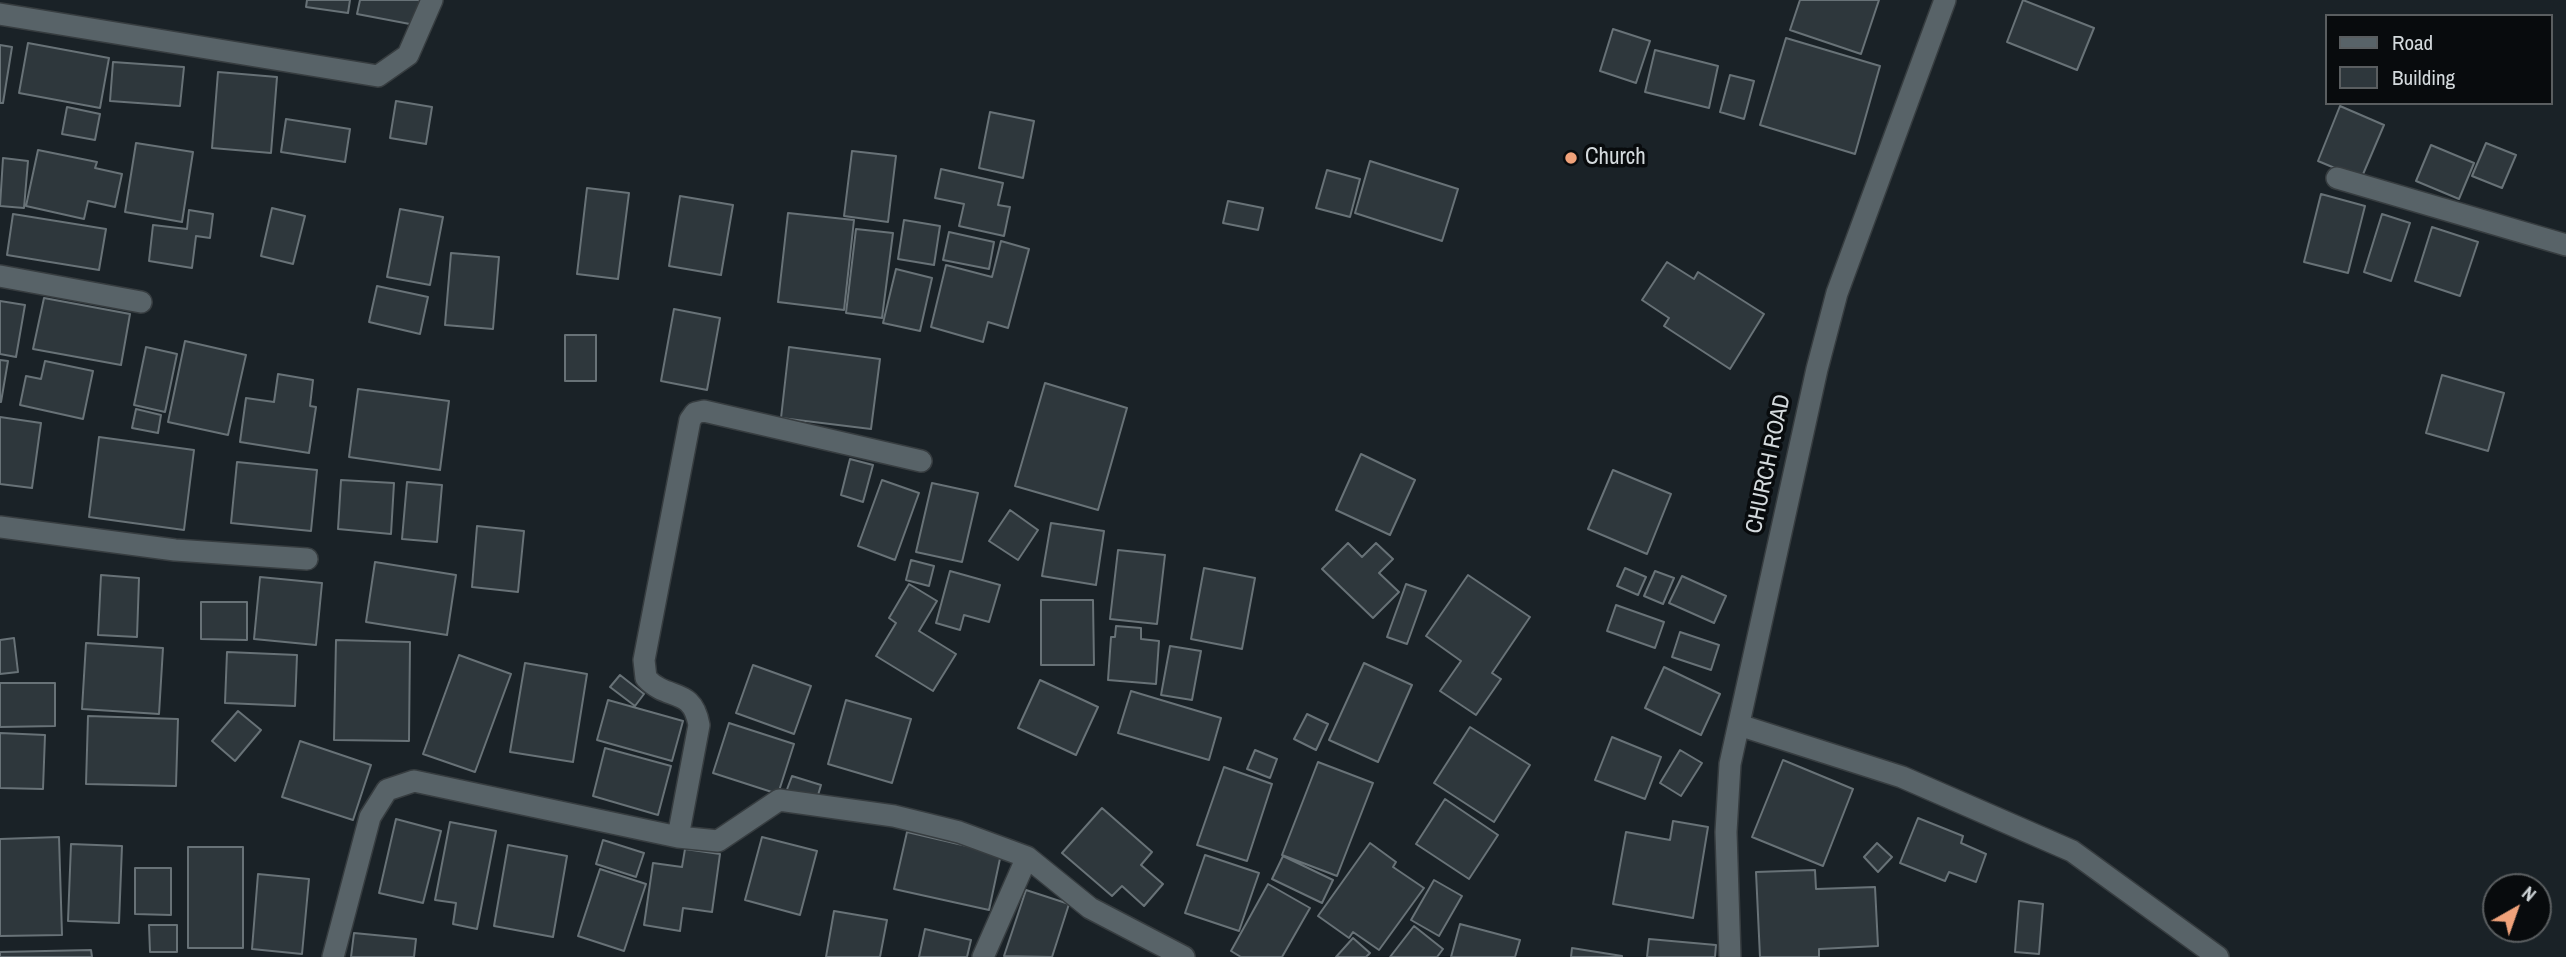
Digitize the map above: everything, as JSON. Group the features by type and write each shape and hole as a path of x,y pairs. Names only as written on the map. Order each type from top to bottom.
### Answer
{"street":[{"path":"0,13 378,76 408,55 432,0"},
{"name":"CHURCH ROAD","path":"1730,957 1726,832 1730,764 1814,383 1837,293 1945,0"},
{"path":"2337,178 2566,245"},
{"path":"0,276 141,302"},
{"path":"678,837 699,725 696,708 685,699 654,687 646,678 645,660 690,420 695,413 704,411 921,461"},
{"path":"0,527 175,550 307,559"},
{"path":"1740,725 1902,777 2072,851 2218,957"},
{"path":"333,957 370,817 387,790 414,781 678,837 718,841 779,800 894,816 958,832 1027,857 1090,908 1184,957"},
{"path":"983,957 1027,857"}],"building":[{"path":"307,0 350,0 348,13 306,7"},
{"path":"360,0 420,0 415,25 357,14"},
{"path":"1800,0 1879,0 1861,54 1790,30"},
{"path":"2023,0 2094,28 2077,70 2007,42"},
{"path":"1613,29 1650,41 1636,83 1600,71"},
{"path":"1786,38 1880,66 1855,154 1760,125"},
{"path":"28,43 109,58 100,108 19,93"},
{"path":"0,45 12,47 3,103 0,103"},
{"path":"1655,50 1718,66 1709,108 1645,92"},
{"path":"113,62 184,67 180,106 110,101"},
{"path":"218,72 277,77 271,153 212,148"},
{"path":"1730,75 1754,81 1744,119 1720,112"},
{"path":"396,101 432,107 426,144 390,138"},
{"path":"2340,106 2384,125 2361,179 2318,161"},
{"path":"67,107 100,114 95,140 62,134"},
{"path":"990,112 1034,121 1023,178 979,168"},
{"path":"286,119 350,129 345,162 281,152"},
{"path":"136,143 193,152 182,222 125,212"},
{"path":"2486,143 2516,155 2502,188 2472,176"},
{"path":"2431,145 2474,163 2459,199 2416,181"},
{"path":"38,150 97,162 95,168 122,174 115,207 88,201 84,219 26,206"},
{"path":"852,151 896,156 888,222 844,216"},
{"path":"3,158 28,161 24,208 0,206"},
{"path":"1370,161 1458,189 1442,241 1355,213"},
{"path":"941,169 1003,183 998,205 1010,207 1004,236 959,226 964,204 935,198"},
{"path":"1327,170 1360,179 1350,217 1316,208"},
{"path":"587,188 629,193 618,279 577,274"},
{"path":"2321,194 2365,206 2348,273 2304,262"},
{"path":"680,196 733,205 721,275 669,266"},
{"path":"1228,201 1263,208 1258,230 1223,223"},
{"path":"272,208 305,216 293,264 261,256"},
{"path":"400,209 443,217 430,285 387,277"},
{"path":"189,210 213,214 210,238 196,236 192,268 149,261 153,225 187,229"},
{"path":"788,213 854,220 844,310 778,302"},
{"path":"13,214 106,229 99,270 7,255"},
{"path":"2382,214 2410,223 2391,281 2364,272"},
{"path":"904,220 940,226 934,265 898,259"},
{"path":"2432,227 2478,242 2460,296 2415,281"},
{"path":"856,229 893,233 882,318 846,313"},
{"path":"949,232 994,242 989,269 943,260"},
{"path":"1001,241 1029,249 1008,328 988,322 983,342 931,327 946,265 992,277"},
{"path":"451,253 499,257 493,329 445,325"},
{"path":"1667,262 1694,279 1698,272 1764,314 1730,369 1664,326 1669,318 1642,300"},
{"path":"896,269 932,278 920,331 883,323"},
{"path":"377,286 428,297 420,334 369,322"},
{"path":"44,298 130,314 121,365 33,349"},
{"path":"0,301 25,305 16,357 0,354"},
{"path":"674,309 720,318 707,390 661,381"},
{"path":"565,335 596,335 596,381 565,381"},
{"path":"185,341 246,355 228,435 168,422"},
{"path":"146,347 177,354 165,412 134,405"},
{"path":"789,347 880,359 871,429 781,418"},
{"path":"0,360 8,361 1,402 0,402"},
{"path":"45,361 93,371 83,419 20,405 26,376 41,379"},
{"path":"278,374 313,380 310,406 316,407 309,453 240,442 246,398 274,402"},
{"path":"2442,375 2504,393 2488,451 2426,433"},
{"path":"1045,383 1127,408 1098,510 1015,486"},
{"path":"358,389 449,401 440,470 349,457"},
{"path":"136,409 161,415 158,433 132,428"},
{"path":"0,417 41,423 32,488 0,484"},
{"path":"99,437 194,450 184,530 89,517"},
{"path":"1361,454 1415,480 1390,535 1336,510"},
{"path":"850,459 873,465 863,502 841,495"},
{"path":"237,462 317,470 311,531 231,523"},
{"path":"1613,470 1671,494 1647,554 1588,529"},
{"path":"341,480 394,483 391,534 338,529"},
{"path":"882,480 919,493 895,560 858,546"},
{"path":"407,482 442,485 437,542 402,539"},
{"path":"932,483 978,493 962,562 916,552"},
{"path":"1010,510 1038,530 1018,560 989,541"},
{"path":"1051,523 1104,531 1096,585 1042,576"},
{"path":"477,526 524,531 518,592 472,587"},
{"path":"1348,543 1362,557 1376,543 1393,559 1379,573 1399,592 1373,618 1322,569"},
{"path":"1118,550 1165,555 1157,624 1110,619"},
{"path":"911,560 934,566 929,586 906,580"},
{"path":"375,562 456,575 447,635 366,622"},
{"path":"1204,568 1255,578 1242,649 1191,639"},
{"path":"1625,568 1646,577 1638,595 1617,586"},
{"path":"950,571 1000,585 989,622 964,615 960,630 936,623"},
{"path":"1655,571 1674,578 1663,604 1644,596"},
{"path":"101,575 139,578 137,637 98,635"},
{"path":"1468,575 1530,617 1492,673 1501,679 1476,715 1440,691 1461,661 1426,636"},
{"path":"1682,576 1726,596 1714,623 1669,603"},
{"path":"260,577 322,583 316,645 254,639"},
{"path":"909,584 937,601 919,631 956,654 933,691 876,656 896,623 889,618"},
{"path":"1406,584 1426,591 1407,644 1387,637"},
{"path":"1041,600 1093,600 1094,665 1041,665"},
{"path":"201,602 247,602 247,640 201,639"},
{"path":"1616,605 1664,622 1655,648 1607,631"},
{"path":"1116,626 1141,628 1141,639 1159,641 1156,684 1108,680 1111,637 1115,637"},
{"path":"1680,632 1719,645 1711,670 1672,657"},
{"path":"14,638 18,672 0,674 0,640"},
{"path":"336,640 410,642 409,741 334,740"},
{"path":"86,643 163,648 159,714 82,709"},
{"path":"1170,646 1201,651 1192,700 1161,695"},
{"path":"227,652 297,655 295,706 225,703"},
{"path":"459,655 511,674 475,772 423,754"},
{"path":"525,663 587,674 573,762 510,752"},
{"path":"1364,663 1412,685 1378,762 1329,740"},
{"path":"753,665 811,686 794,734 736,713"},
{"path":"1664,667 1720,694 1701,735 1645,708"},
{"path":"620,675 644,694 635,706 610,687"},
{"path":"1040,680 1098,707 1076,755 1018,728"},
{"path":"0,683 55,683 55,726 0,727"},
{"path":"1131,691 1221,718 1209,760 1118,733"},
{"path":"608,700 683,721 672,761 597,740"},
{"path":"846,700 911,719 892,783 828,764"},
{"path":"238,711 261,730 235,761 212,741"},
{"path":"1307,714 1328,724 1316,750 1294,739"},
{"path":"88,716 178,719 176,786 86,784"},
{"path":"729,723 794,744 778,794 713,773"},
{"path":"1470,727 1530,765 1494,822 1434,783"},
{"path":"0,733 45,735 43,789 0,788"},
{"path":"1612,737 1661,757 1645,799 1595,780"},
{"path":"300,741 371,765 353,820 282,797"},
{"path":"605,748 671,766 658,815 593,796"},
{"path":"1255,750 1277,759 1270,778 1247,769"},
{"path":"1680,750 1702,763 1681,796 1660,783"},
{"path":"1783,760 1853,789 1823,866 1752,837"},
{"path":"1318,762 1373,783 1337,876 1282,855"},
{"path":"1224,767 1272,784 1247,861 1197,845"},
{"path":"792,776 821,785 816,802 786,792"},
{"path":"1445,799 1498,835 1469,879 1416,844"},
{"path":"1102,808 1152,852 1141,865 1163,884 1144,906 1122,886 1112,896 1062,853"},
{"path":"1918,818 1963,836 1961,843 1986,854 1976,882 1949,872 1945,881 1900,863"},
{"path":"396,819 441,831 423,903 379,893"},
{"path":"1673,821 1708,827 1693,918 1613,904 1626,832 1670,840"},
{"path":"450,822 496,831 477,929 453,924 456,903 435,900"},
{"path":"907,832 1001,854 989,910 894,889"},
{"path":"59,837 62,935 0,936 0,839"},
{"path":"762,837 817,851 800,915 745,900"},
{"path":"603,840 644,853 636,877 596,864"},
{"path":"1370,843 1396,862 1393,867 1424,888 1379,950 1353,932 1349,938 1318,916"},
{"path":"1877,843 1892,857 1878,872 1864,857"},
{"path":"71,844 122,846 119,923 68,921"},
{"path":"508,845 567,856 553,937 494,926"},
{"path":"188,847 243,847 243,948 188,948"},
{"path":"685,849 720,854 712,912 683,908 680,931 644,925 653,863 682,867"},
{"path":"1205,855 1259,873 1239,931 1185,913"},
{"path":"1283,856 1333,880 1322,903 1272,879"},
{"path":"135,868 171,868 171,915 135,914"},
{"path":"600,869 646,884 624,951 578,936"},
{"path":"1815,870 1816,889 1875,887 1878,946 1819,949 1819,957 1760,957 1756,872"},
{"path":"258,874 309,879 302,954 252,949"},
{"path":"1434,880 1462,896 1439,936 1411,920"},
{"path":"1268,884 1310,908 1282,957 1241,957 1231,951"},
{"path":"1026,890 1069,904 1052,957 1004,956"},
{"path":"2019,901 2043,904 2039,954 2015,952"},
{"path":"834,911 887,920 880,957 826,957"},
{"path":"1460,924 1520,940 1515,957 1451,957"},
{"path":"149,925 177,925 177,952 150,952"},
{"path":"1414,926 1443,949 1437,957 1390,957"},
{"path":"925,929 971,940 967,957 919,957"},
{"path":"354,933 416,939 414,957 351,957"},
{"path":"1353,938 1370,953 1366,957 1336,957"},
{"path":"1649,939 1716,945 1715,957 1647,957"},
{"path":"1572,948 1622,956 1622,957 1571,957"},
{"path":"91,950 92,957 0,957 0,952"}],"place":[{"name":"Church","path":"1571,158"}]}
